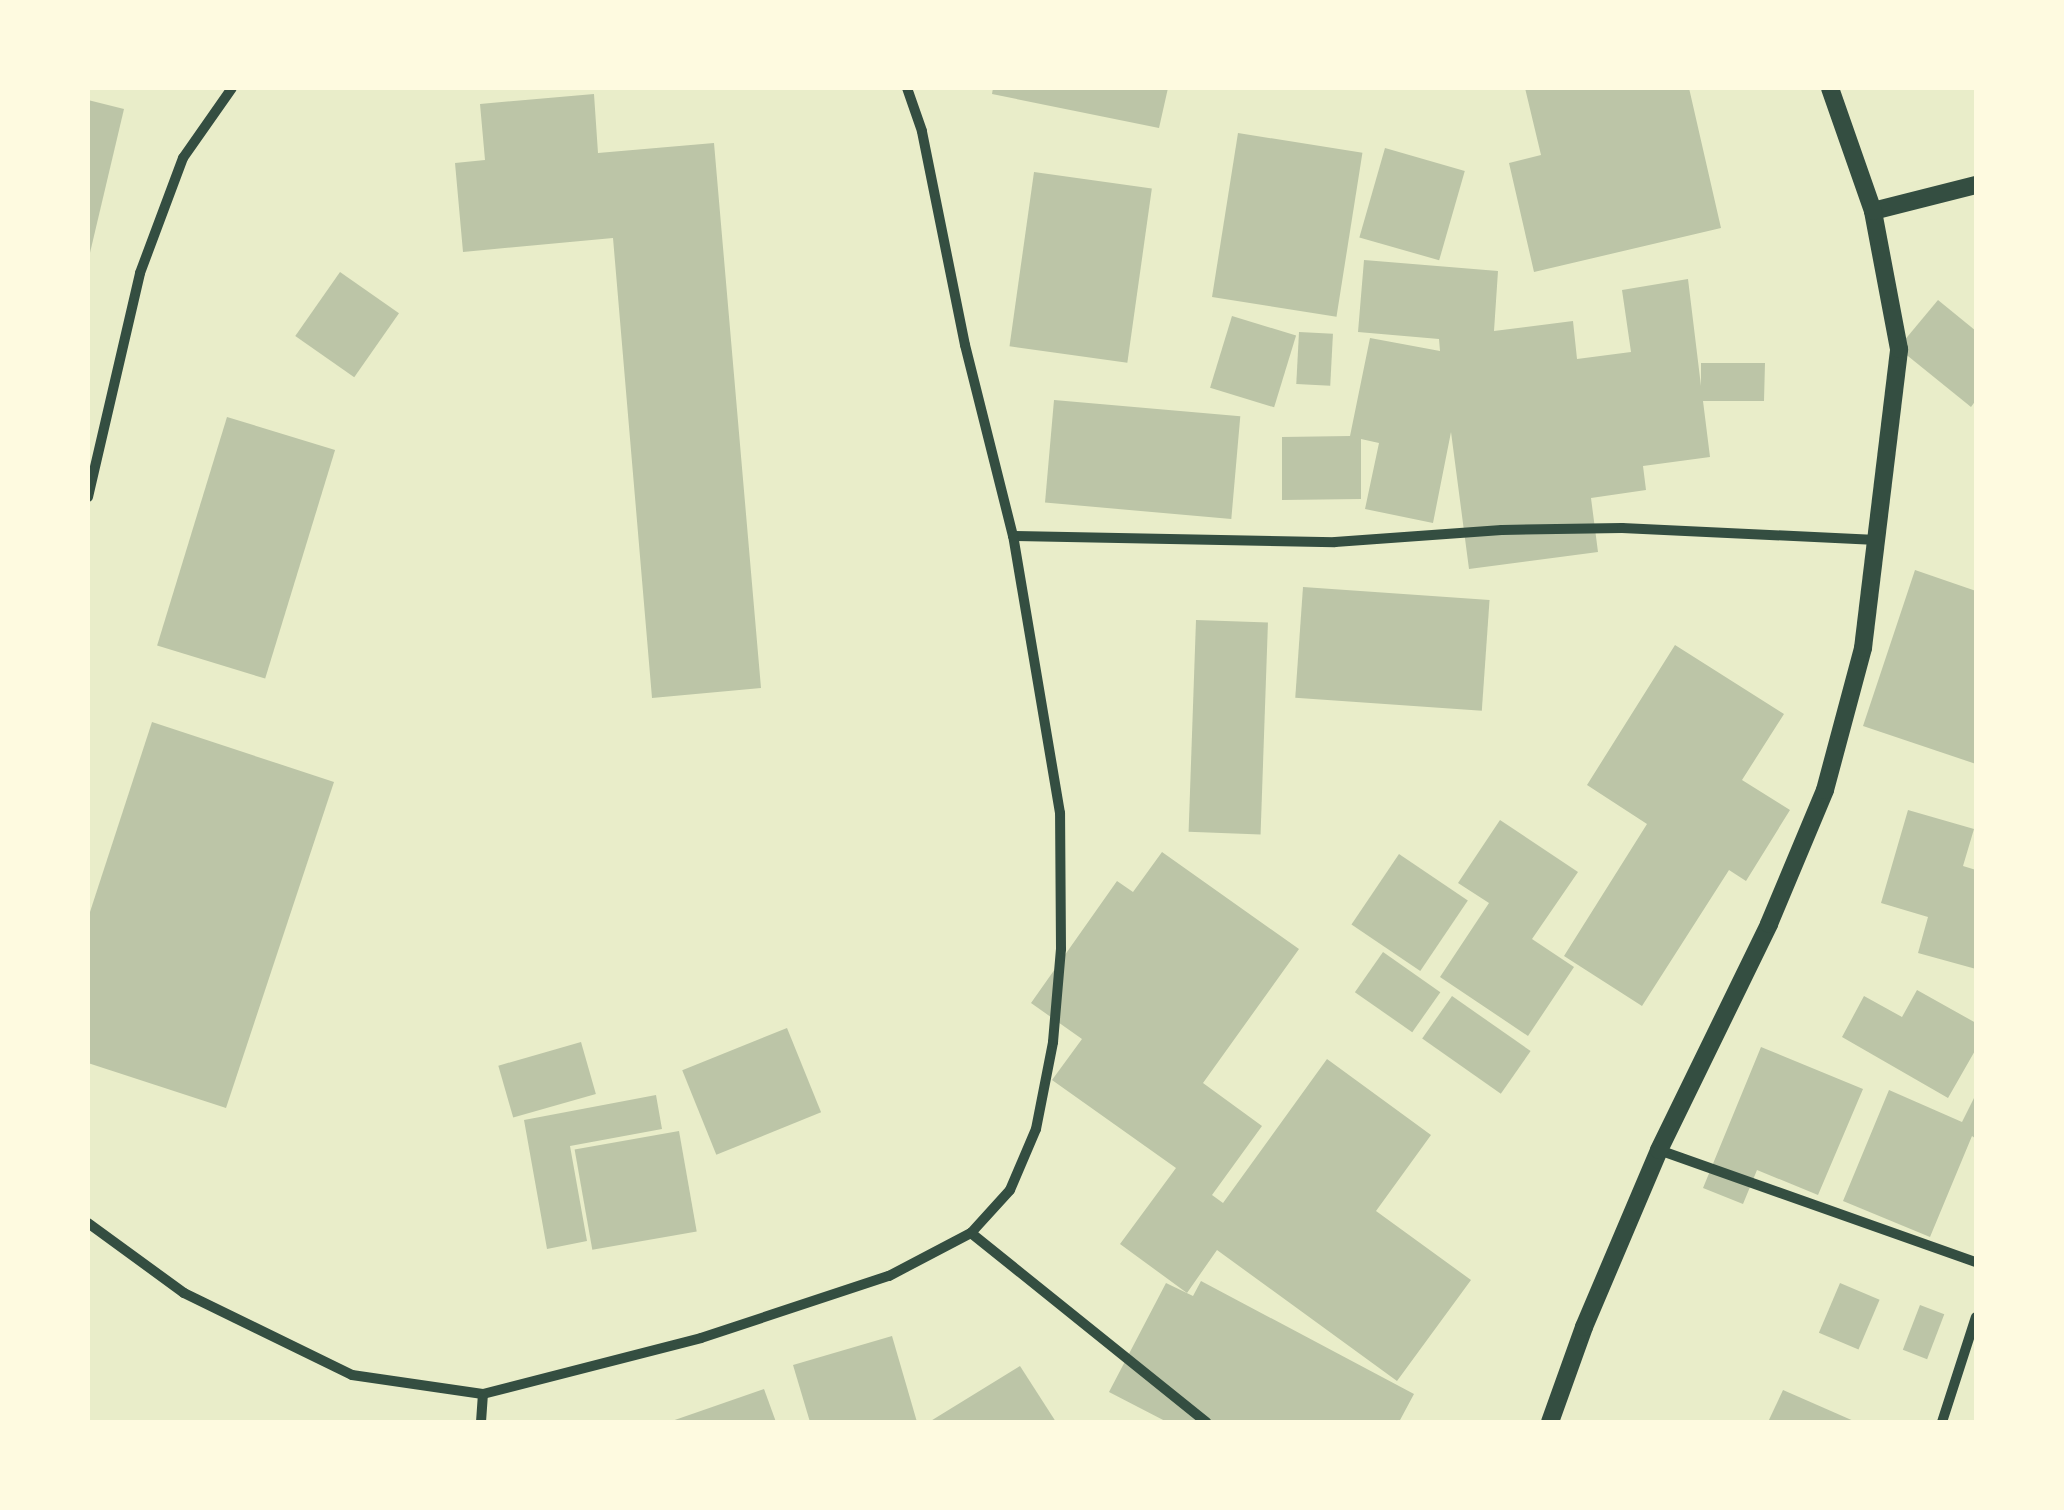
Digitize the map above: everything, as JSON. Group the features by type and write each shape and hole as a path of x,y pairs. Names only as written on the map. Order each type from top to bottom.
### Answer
{"street":[{"path":"88,496 140,273 183,158 232,88"},
{"path":"88,1222 184,1294 352,1375 483,1394 700,1338 870,1282 970,1233 1010,1190 1036,1129 1053,1042 1062,949 1060,813 1013,536 965,345 922,131 907,88"},
{"path":"1550,1422 1584,1326 1659,1150 1769,924 1825,790 1863,648 1899,349 1874,212 1830,88"},
{"path":"1874,212 1976,185"},
{"path":"1013,536 1335,542 1502,530 1622,528 1878,540"},
{"path":"1659,1150 1976,1262"},
{"path":"970,1233 1206,1422"},
{"path":"1942,1422 1976,1318"},
{"path":"481,1422 483,1394"}],"building":[{"path":"993,88 1168,88 1159,128 992,94"},
{"path":"1525,88 1689,88 1721,228 1534,272 1509,163 1541,155"},
{"path":"594,94 598,153 714,143 761,688 652,698 613,238 463,252 455,163 485,160 480,104"},
{"path":"88,100 124,109 89,257 88,257"},
{"path":"1238,133 1362,153 1336,317 1212,297"},
{"path":"1385,148 1465,171 1439,260 1359,237"},
{"path":"1034,172 1152,189 1127,363 1010,346"},
{"path":"1364,260 1498,271 1494,331 1573,321 1577,359 1631,352 1622,290 1688,279 1701,386 1701,363 1765,363 1764,401 1703,401 1710,457 1643,466 1646,490 1591,498 1598,552 1469,569 1451,432 1433,523 1365,509 1379,443 1361,439 1361,499 1282,500 1282,437 1350,436 1370,338 1440,351 1439,339 1358,332"},
{"path":"340,272 399,313 354,377 295,336"},
{"path":"1938,300 1976,331 1976,400 1971,407 1898,348"},
{"path":"1232,316 1296,336 1274,407 1210,388"},
{"path":"1299,332 1333,334 1330,386 1296,384"},
{"path":"1054,400 1240,416 1231,519 1045,503"},
{"path":"227,417 335,450 265,679 157,646"},
{"path":"1915,570 1976,591 1976,764 1863,726"},
{"path":"1303,587 1490,600 1482,711 1295,698"},
{"path":"1196,620 1268,623 1261,834 1189,832"},
{"path":"1675,645 1784,714 1742,780 1790,810 1746,881 1729,870 1642,1006 1564,956 1647,824 1587,785"},
{"path":"152,722 334,782 226,1108 88,1063 88,918"},
{"path":"1908,810 1974,829 1963,866 1976,870 1976,969 1918,953 1928,917 1881,903"},
{"path":"1500,820 1578,872 1532,939 1574,967 1528,1036 1440,977 1489,903 1458,883"},
{"path":"1162,852 1299,949 1203,1083 1262,1126 1212,1195 1223,1203 1327,1059 1431,1135 1376,1211 1471,1280 1397,1381 1217,1250 1187,1293 1120,1244 1176,1168 1052,1080 1082,1039 1031,1003 1117,881 1133,892"},
{"path":"1399,854 1468,900 1420,971 1351,924"},
{"path":"1383,952 1440,992 1412,1032 1355,992"},
{"path":"1917,990 1976,1023 1976,1049 1948,1098 1842,1037 1864,996 1902,1017"},
{"path":"1452,996 1531,1051 1501,1094 1422,1039"},
{"path":"787,1028 821,1112 716,1155 682,1070"},
{"path":"581,1042 596,1094 513,1118 498,1066"},
{"path":"1761,1047 1863,1089 1818,1195 1757,1170 1743,1204 1703,1188"},
{"path":"1889,1090 1962,1122 1976,1094 1976,1139 1972,1136 1930,1237 1843,1201"},
{"path":"656,1095 662,1129 570,1146 587,1241 547,1249 524,1120"},
{"path":"679,1131 697,1231 592,1250 575,1149"},
{"path":"1201,1281 1414,1394 1399,1422 1167,1422 1109,1392 1166,1283 1193,1296"},
{"path":"1840,1283 1880,1300 1858,1350 1819,1333"},
{"path":"1920,1305 1944,1314 1927,1359 1903,1350"},
{"path":"892,1336 917,1422 810,1422 793,1365"},
{"path":"1020,1366 1056,1422 929,1422"},
{"path":"764,1389 776,1422 669,1422"},
{"path":"1783,1390 1856,1422 1768,1422"}]}
